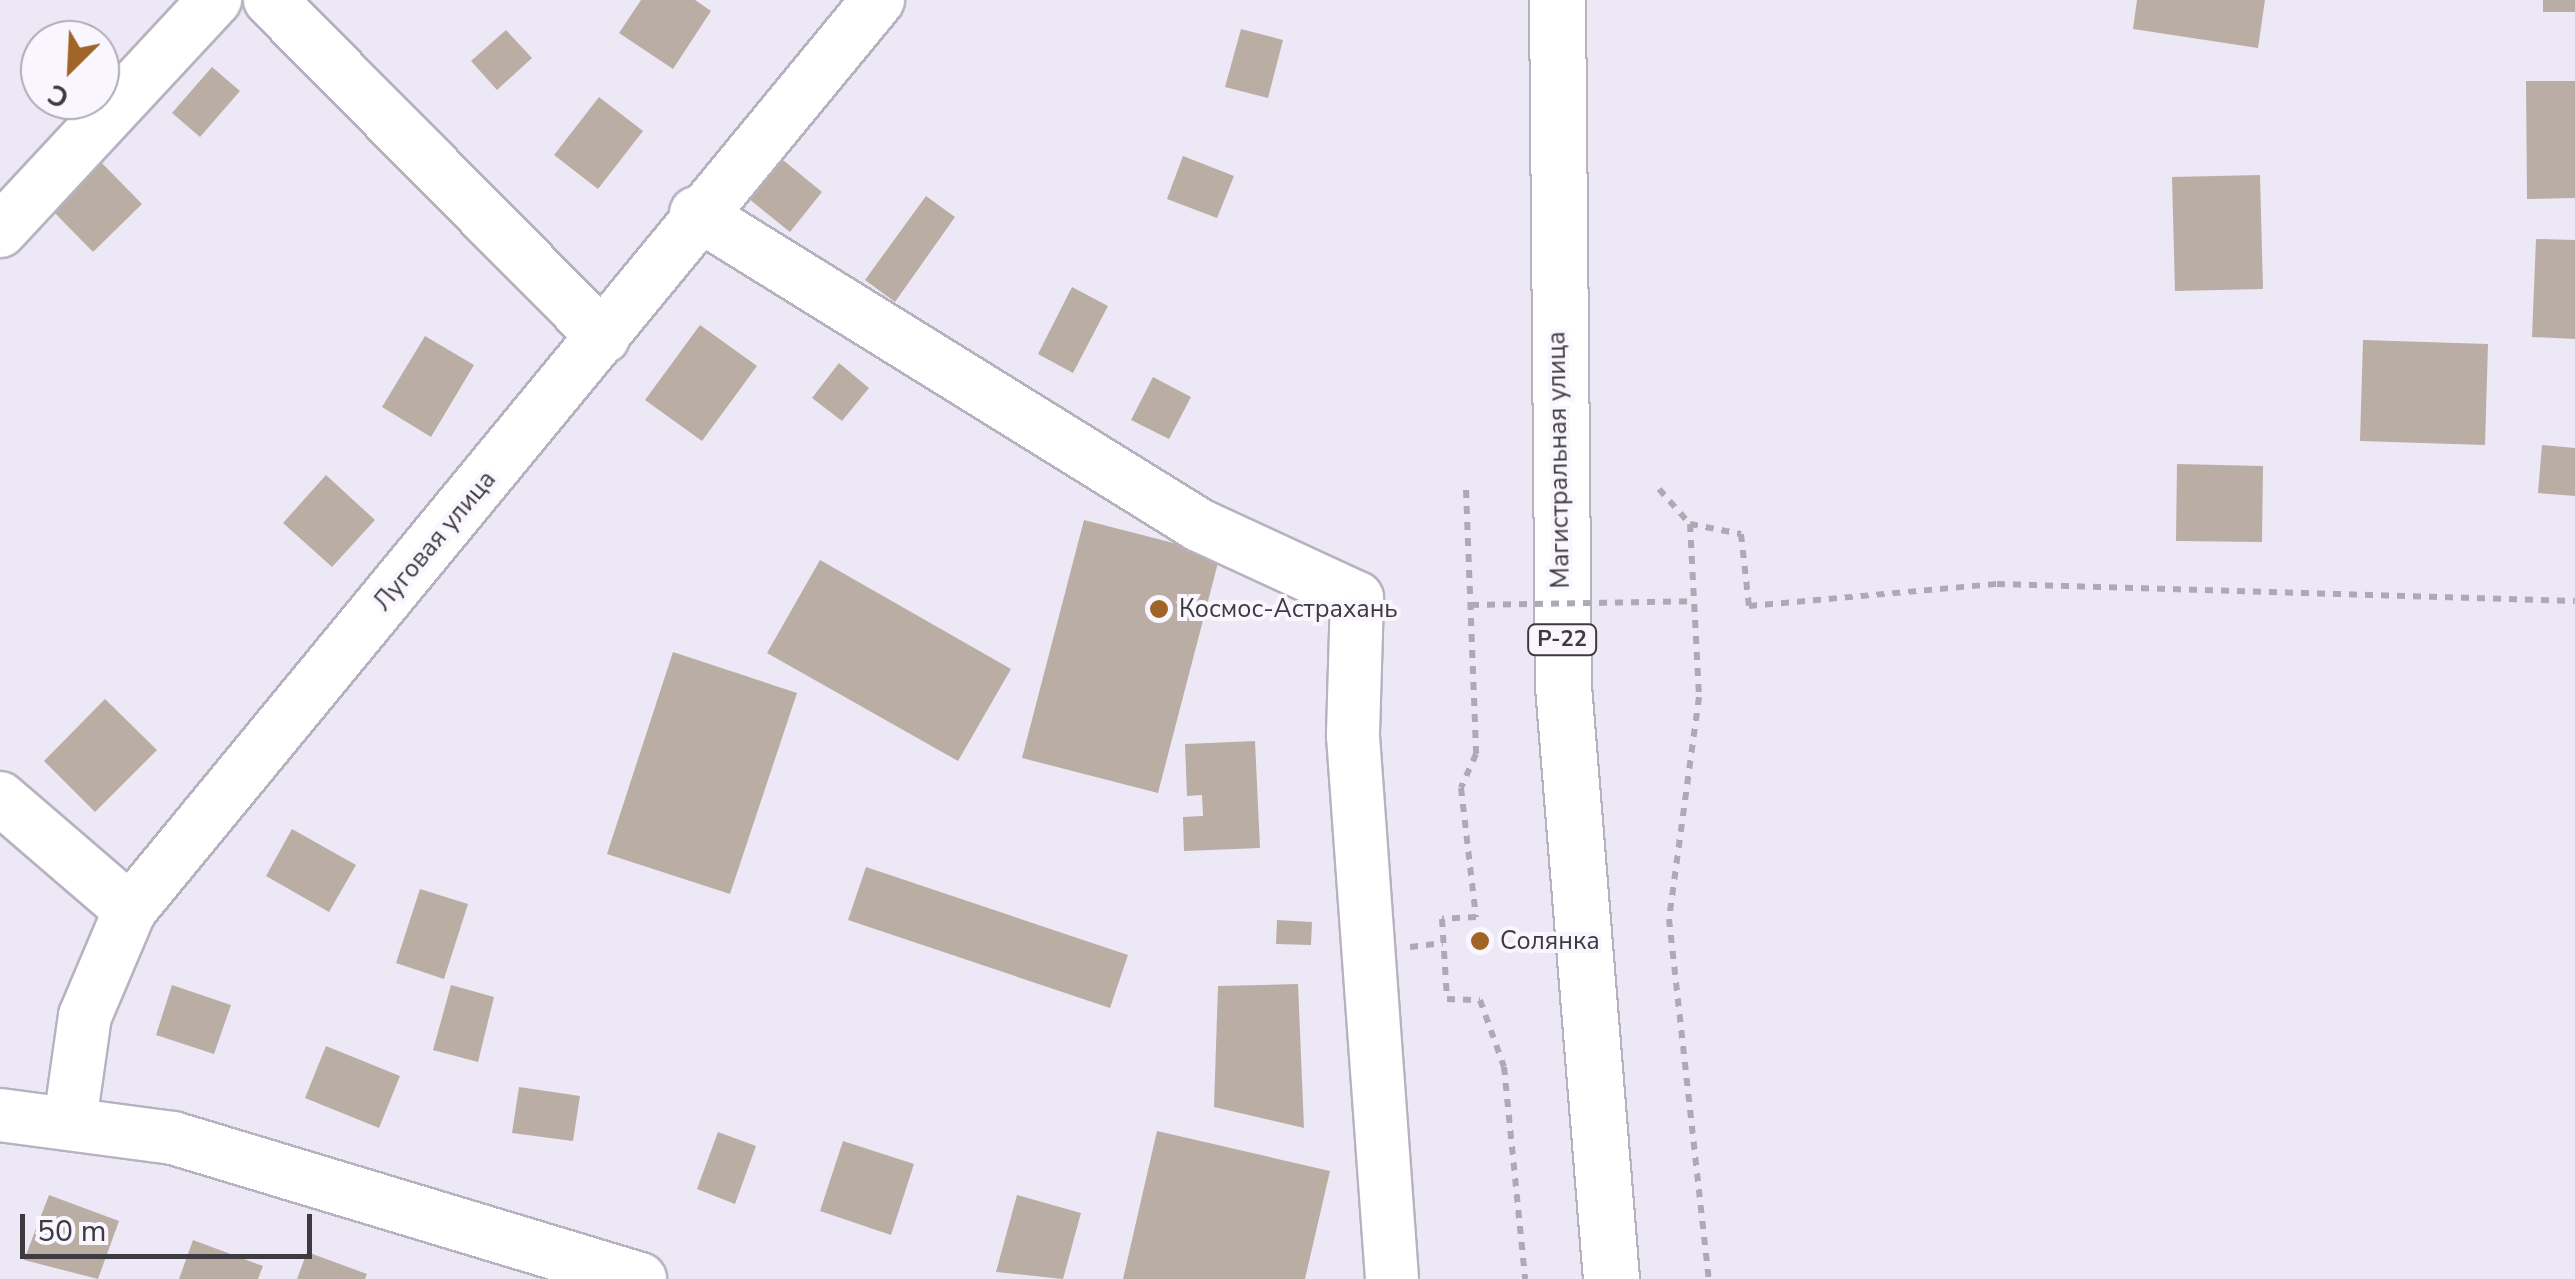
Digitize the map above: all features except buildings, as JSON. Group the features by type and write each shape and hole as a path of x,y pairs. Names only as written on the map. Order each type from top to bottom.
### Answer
{"highway":[{"name":"Магистральная улица","path":"1556,0 1563,686 1612,1279"}],"street":[{"path":"0,230 215,0"},
{"path":"270,0 604,337"},
{"name":"Луговая улица","path":"70,1121 85,1016 130,910 604,337 696,213 878,0"},
{"path":"696,213 1199,525 1357,598 1352,736 1392,1279"},
{"path":"0,798 130,910"},
{"path":"0,1115 70,1121 173,1138 640,1279"}],"path":[{"path":"1660,489 1690,524 1699,697 1669,920 1710,1279"},
{"path":"1466,490 1476,754 1461,788 1476,916 1442,919 1447,999 1480,1000 1504,1067 1524,1279"},
{"path":"1690,524 1741,534 1749,606 1996,584 2575,601"},
{"path":"1470,605 1694,601"}],"place":[{"name":"Космос-Астрахань","path":"1159,609"},
{"name":"Солянка","path":"1480,941"}]}
